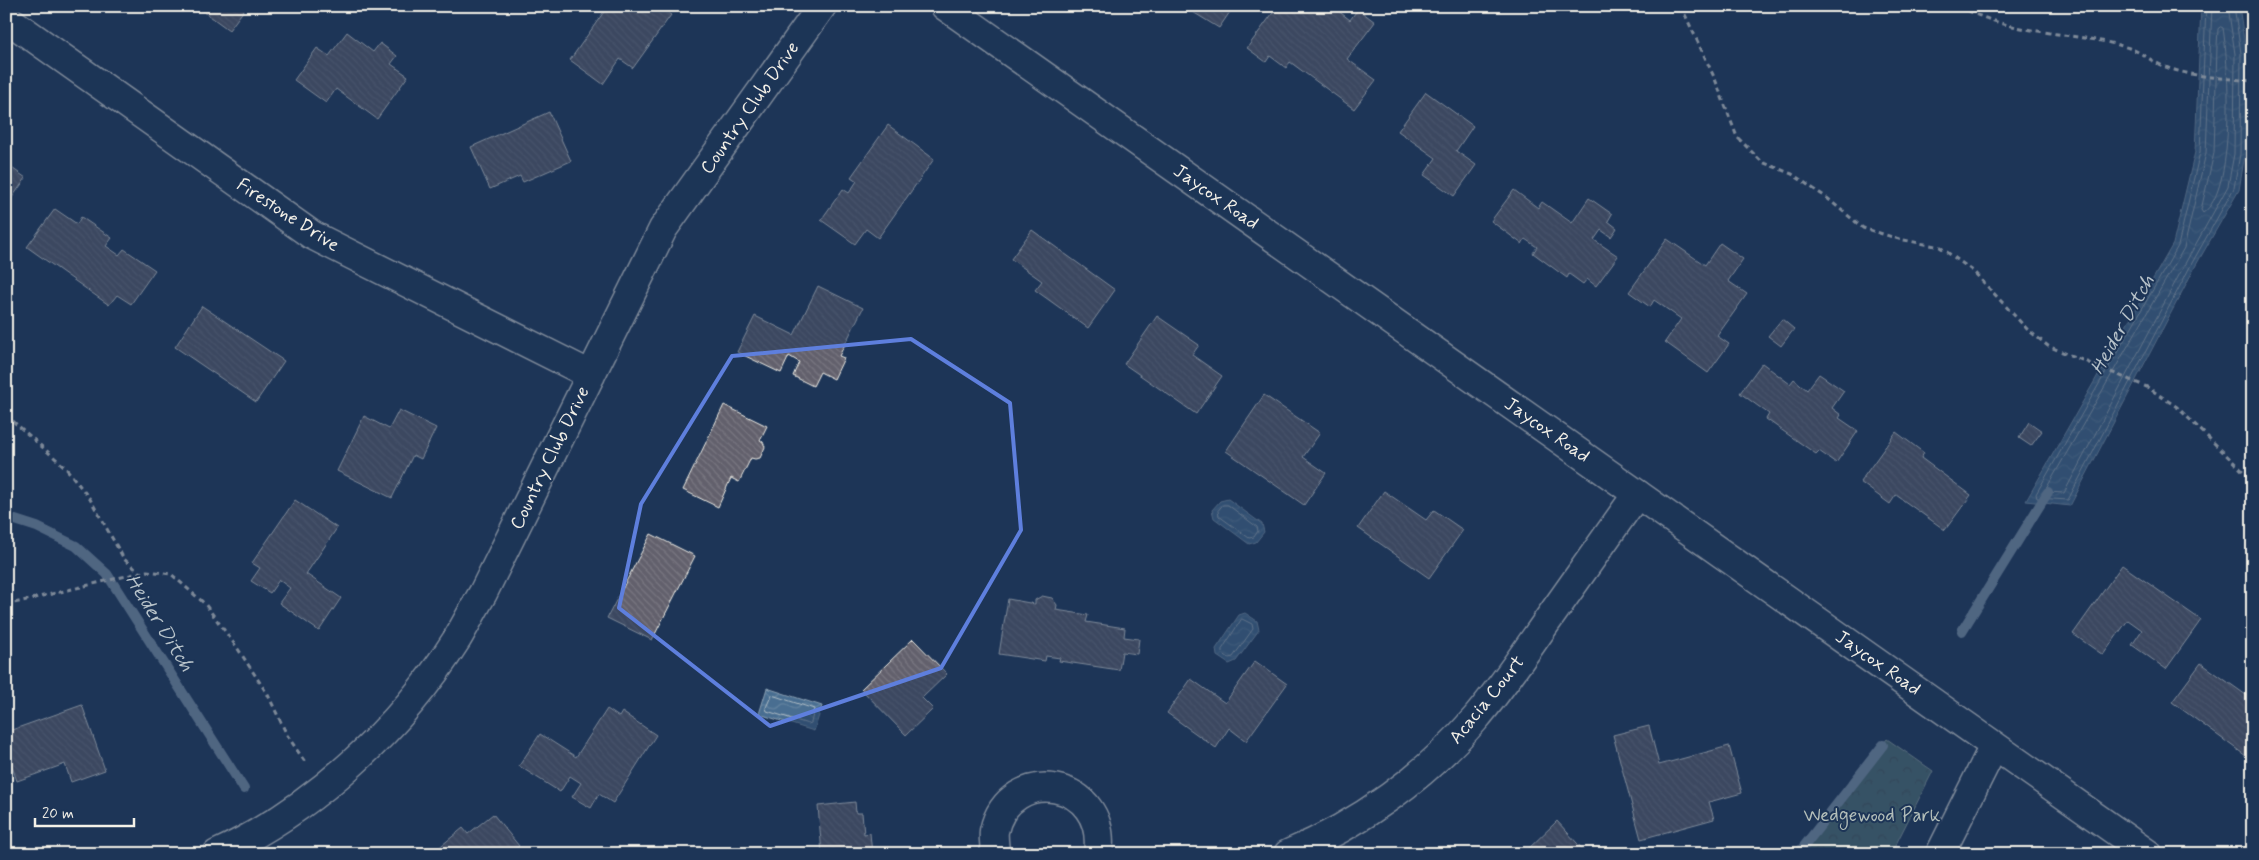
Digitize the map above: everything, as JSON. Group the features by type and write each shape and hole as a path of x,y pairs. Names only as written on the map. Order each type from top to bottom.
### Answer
{"street":[{"name":"Country Club Drive","path":"217,854 245,840 287,814 324,786 394,721 427,681 457,639 483,593 663,229 822,6"},
{"name":"Jaycox Road","path":"945,6 2148,854"},
{"name":"Firestone Drive","path":"6,18 312,235 591,375"},
{"name":"Acacia Court","path":"1288,854 1338,830 1375,806 1412,780 1445,750 1475,718 1503,683 1637,494"},
{"path":"1940,854 1994,746"},
{"path":"995,854 994,832 1004,808 1024,791 1049,786 1074,794 1092,812 1100,837 1098,854"}],"path":[{"path":"1681,6 1715,80 1737,137 1762,162 1792,174 1827,198 1863,228 1898,239 1940,247 1973,272 2027,329 2048,346 2147,387 2177,407 2253,481"},
{"path":"1960,6 1968,11 2013,26 2131,48 2163,66 2192,73 2253,82"},
{"path":"6,415 65,467 90,499 124,559 140,573"},
{"path":"6,606 140,573 163,571 171,574 205,604 243,656 268,695 287,735 324,786"}],"highlighted area":[{"path":"911,339 1010,403 1021,530 941,668 770,726 619,608 641,504 732,356"}],"green space":[{"name":"Wedgewood Park","path":"1887,739 1933,771 1891,854 1798,854"}],"water":[{"path":"2201,6 2239,6 2246,53 2245,154 2239,190 2196,265 2070,506 2026,501 2173,244 2195,152"},
{"path":"1228,499 1262,524 1264,532 1256,542 1249,544 1214,518 1212,510 1220,501"},
{"path":"1245,613 1257,621 1259,630 1236,661 1229,664 1217,656 1216,649 1239,615"},
{"path":"767,688 822,706 814,731 759,714"}],"building":[{"path":"196,6 247,6 229,30"},
{"path":"608,6 659,6 671,15 633,68 620,59 603,84 570,60"},
{"path":"1183,6 1234,6 1219,28"},
{"path":"1278,6 1332,6 1350,20 1358,9 1375,22 1347,59 1376,80 1354,109 1290,62 1286,68 1270,56 1266,62 1247,48"},
{"path":"347,32 373,52 380,43 397,56 391,64 408,76 377,119 336,89 326,103 294,80 317,48 329,56"},
{"path":"1426,92 1473,126 1456,151 1476,165 1454,196 1424,175 1436,158 1398,131"},
{"path":"549,112 571,161 523,182 520,176 490,189 471,147"},
{"path":"888,125 934,159 878,238 866,229 855,244 821,220 843,189 849,193 857,181 851,177"},
{"path":"6,164 26,178 6,206"},
{"path":"1514,190 1538,208 1542,202 1572,223 1589,198 1612,214 1608,221 1617,228 1611,237 1601,230 1594,240 1618,256 1596,286 1587,279 1583,284 1569,274 1567,278 1533,253 1537,247 1525,239 1522,244 1491,221"},
{"path":"55,209 77,224 81,217 112,238 106,246 119,255 124,249 155,270 131,304 117,295 109,305 27,247"},
{"path":"1032,230 1115,290 1088,328 1035,290 1042,281 1011,259"},
{"path":"1667,239 1705,265 1720,243 1743,259 1728,281 1747,294 1717,336 1729,344 1708,373 1665,342 1681,319 1654,300 1650,307 1629,292"},
{"path":"818,286 863,308 839,356 844,358 834,379 820,372 813,386 793,376 799,362 789,356 781,373 737,352 755,316 794,335"},
{"path":"202,306 284,361 256,402 175,347"},
{"path":"1157,316 1199,345 1192,355 1222,376 1196,414 1124,364"},
{"path":"1782,319 1794,329 1781,346 1768,336"},
{"path":"1762,363 1790,384 1794,379 1807,390 1819,374 1844,391 1832,408 1841,415 1839,418 1858,431 1836,463 1819,451 1816,454 1766,419 1769,414 1740,393"},
{"path":"1264,395 1320,433 1303,457 1326,473 1304,505 1226,451"},
{"path":"724,405 767,426 760,440 765,447 760,458 751,458 739,482 731,478 718,507 683,490"},
{"path":"399,410 436,428 421,459 413,455 392,498 337,471 364,416 389,429"},
{"path":"2029,422 2042,431 2031,446 2019,438"},
{"path":"1896,432 1924,453 1921,458 1971,495 1945,530 1896,495 1890,504 1860,482"},
{"path":"1384,491 1426,520 1434,510 1463,530 1429,578 1358,528"},
{"path":"295,500 337,528 306,574 341,598 319,631 279,603 290,588 279,580 270,593 251,581 260,568 252,563"},
{"path":"651,534 695,556 652,640 607,618"},
{"path":"2122,565 2201,620 2166,669 2132,645 2142,630 2128,620 2103,655 2073,634"},
{"path":"1042,596 1052,598 1057,605 1056,610 1088,615 1086,622 1125,628 1124,637 1139,639 1137,654 1122,652 1119,670 1059,661 1060,658 1046,656 1045,661 999,654 1008,599 1035,604 1035,600"},
{"path":"913,639 947,674 922,698 933,709 906,735 861,689"},
{"path":"1255,661 1287,684 1246,741 1229,728 1216,748 1167,713 1191,679 1225,703"},
{"path":"2201,663 2253,700 2253,756 2248,752 2246,756 2172,702"},
{"path":"82,705 105,770 71,782 65,764 17,781 6,750 6,732"},
{"path":"607,709 619,717 622,712 656,735 613,803 599,794 591,808 572,797 581,783 570,776 560,792 519,766 540,734 576,757"},
{"path":"1649,726 1659,765 1729,746 1742,793 1709,802 1714,819 1641,839 1613,735"},
{"path":"855,802 856,813 862,813 864,834 870,833 872,854 822,854 818,806"},
{"path":"493,814 519,846 510,854 431,854 463,828 468,834"},
{"path":"1557,821 1587,854 1523,854"}],"waterway":[{"name":"Heider Ditch","path":"1962,631 2048,492"},
{"name":"Heider Ditch","path":"6,517 37,527 76,546 107,574 244,789"},
{"name":"Heider Ditch","path":"1798,854 1883,745"}]}
